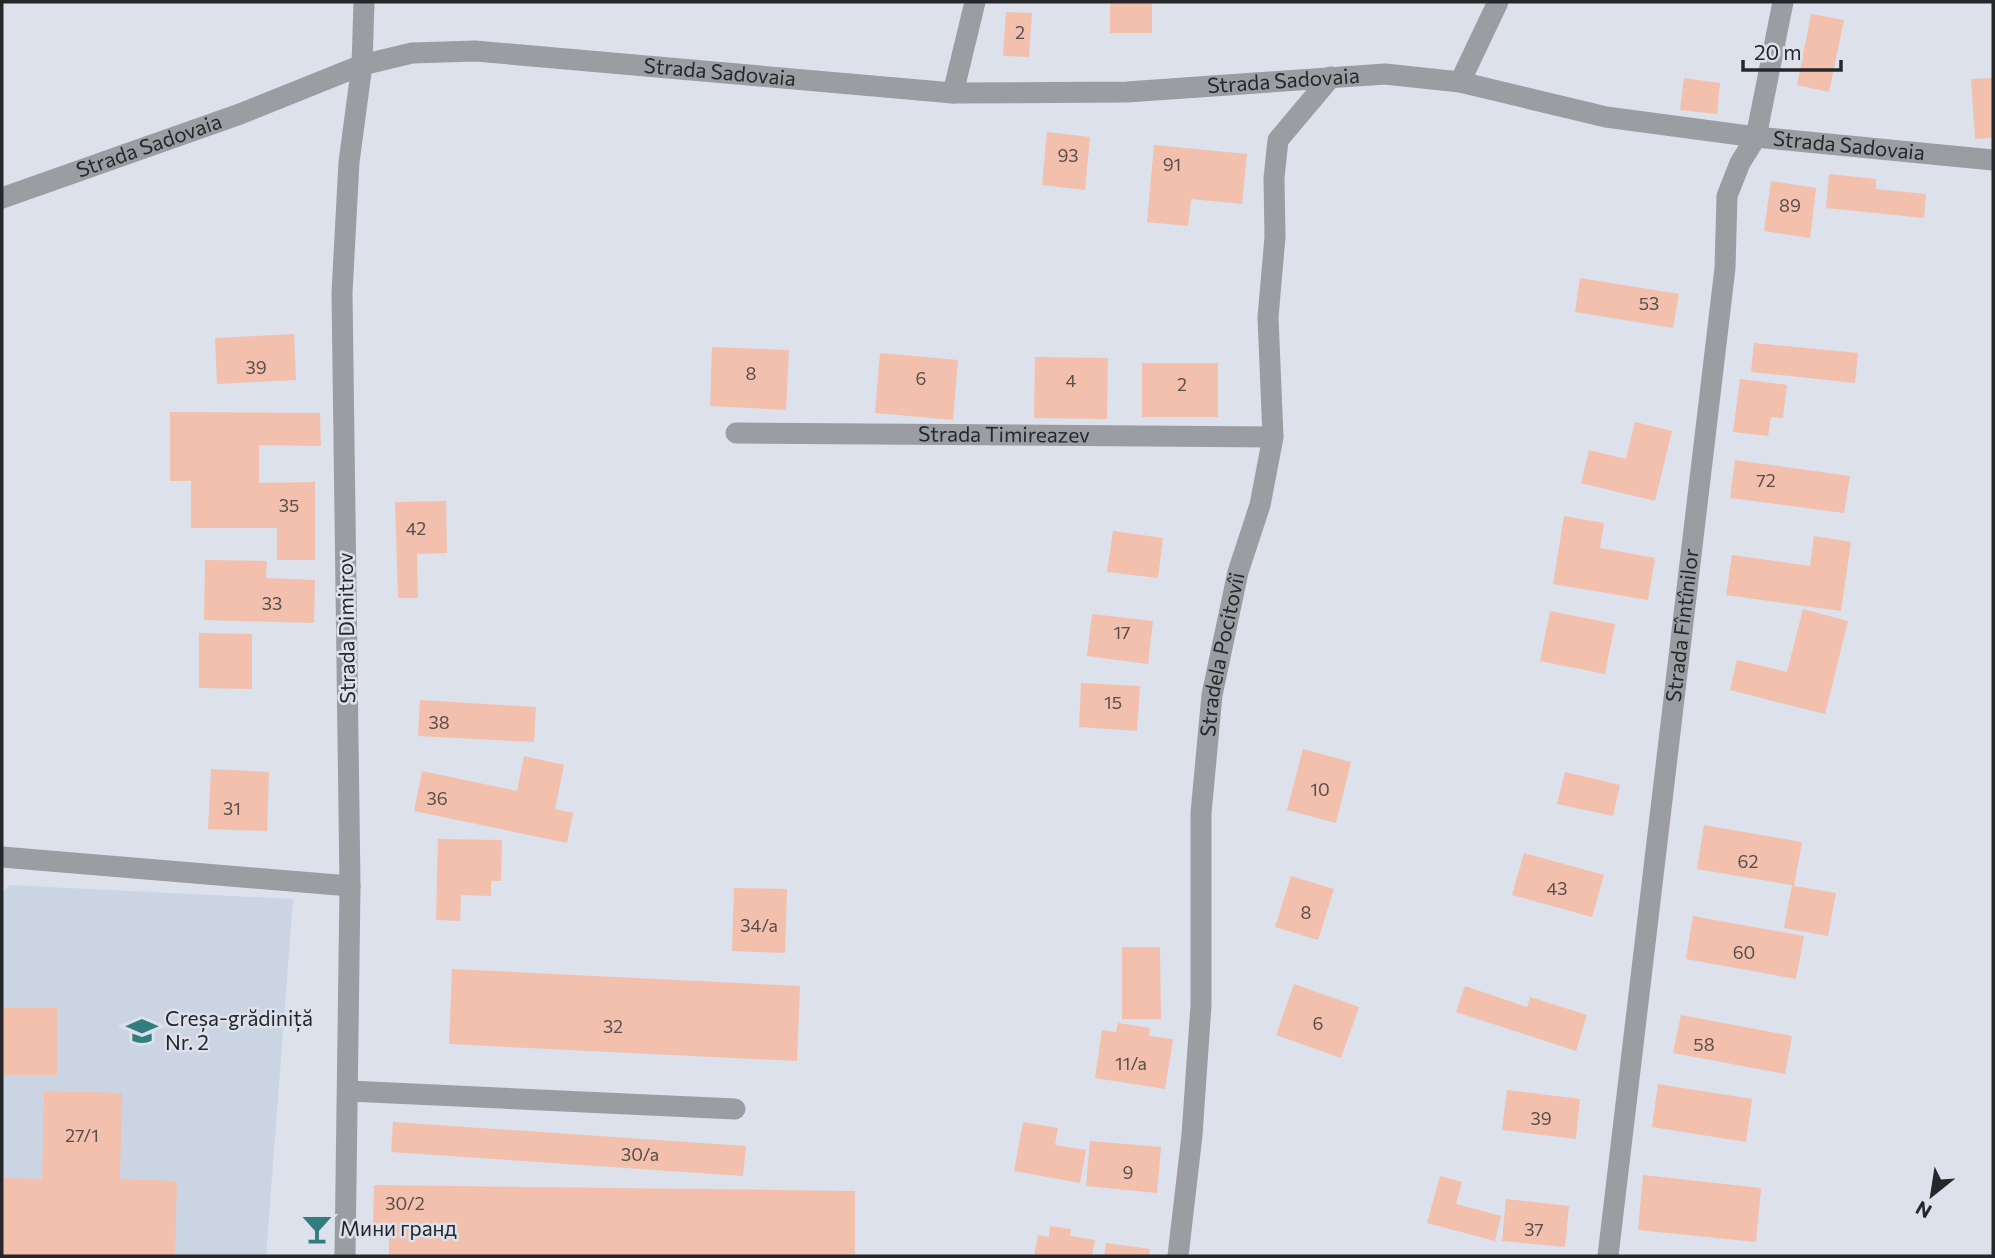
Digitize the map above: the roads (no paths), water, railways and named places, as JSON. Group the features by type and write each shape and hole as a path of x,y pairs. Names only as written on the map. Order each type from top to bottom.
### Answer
{"street":[{"name":"Strada Dimitrov","path":"345,1256 350,886 342,293 349,162 362,65 364,2"},
{"path":"953,93 975,2"},
{"path":"1460,82 1498,2"},
{"name":"Strada Fîntînilor","path":"1608,1256 1725,268 1727,196 1740,163 1756,137 1783,2"},
{"name":"Strada Sadovaia","path":"2,198 228,118 362,65 412,53 475,51 953,93 1127,92 1385,74 1460,82 1606,117 1756,137 1993,160"},
{"name":"Stradela Pocitovîi","path":"1178,1256 1192,1135 1201,1005 1201,813 1212,695 1238,572 1260,505 1273,437 1268,317 1275,237 1274,178 1278,141 1331,78"},
{"name":"Strada Timireazev","path":"736,433 1273,437"},
{"path":"2,857 350,886"},
{"path":"349,1091 735,1109"}],"place":[{"name":"Creșa-grădiniță Nr. 2","path":"142,1031"},
{"name":"Мини гранд","path":"317,1229"}]}
